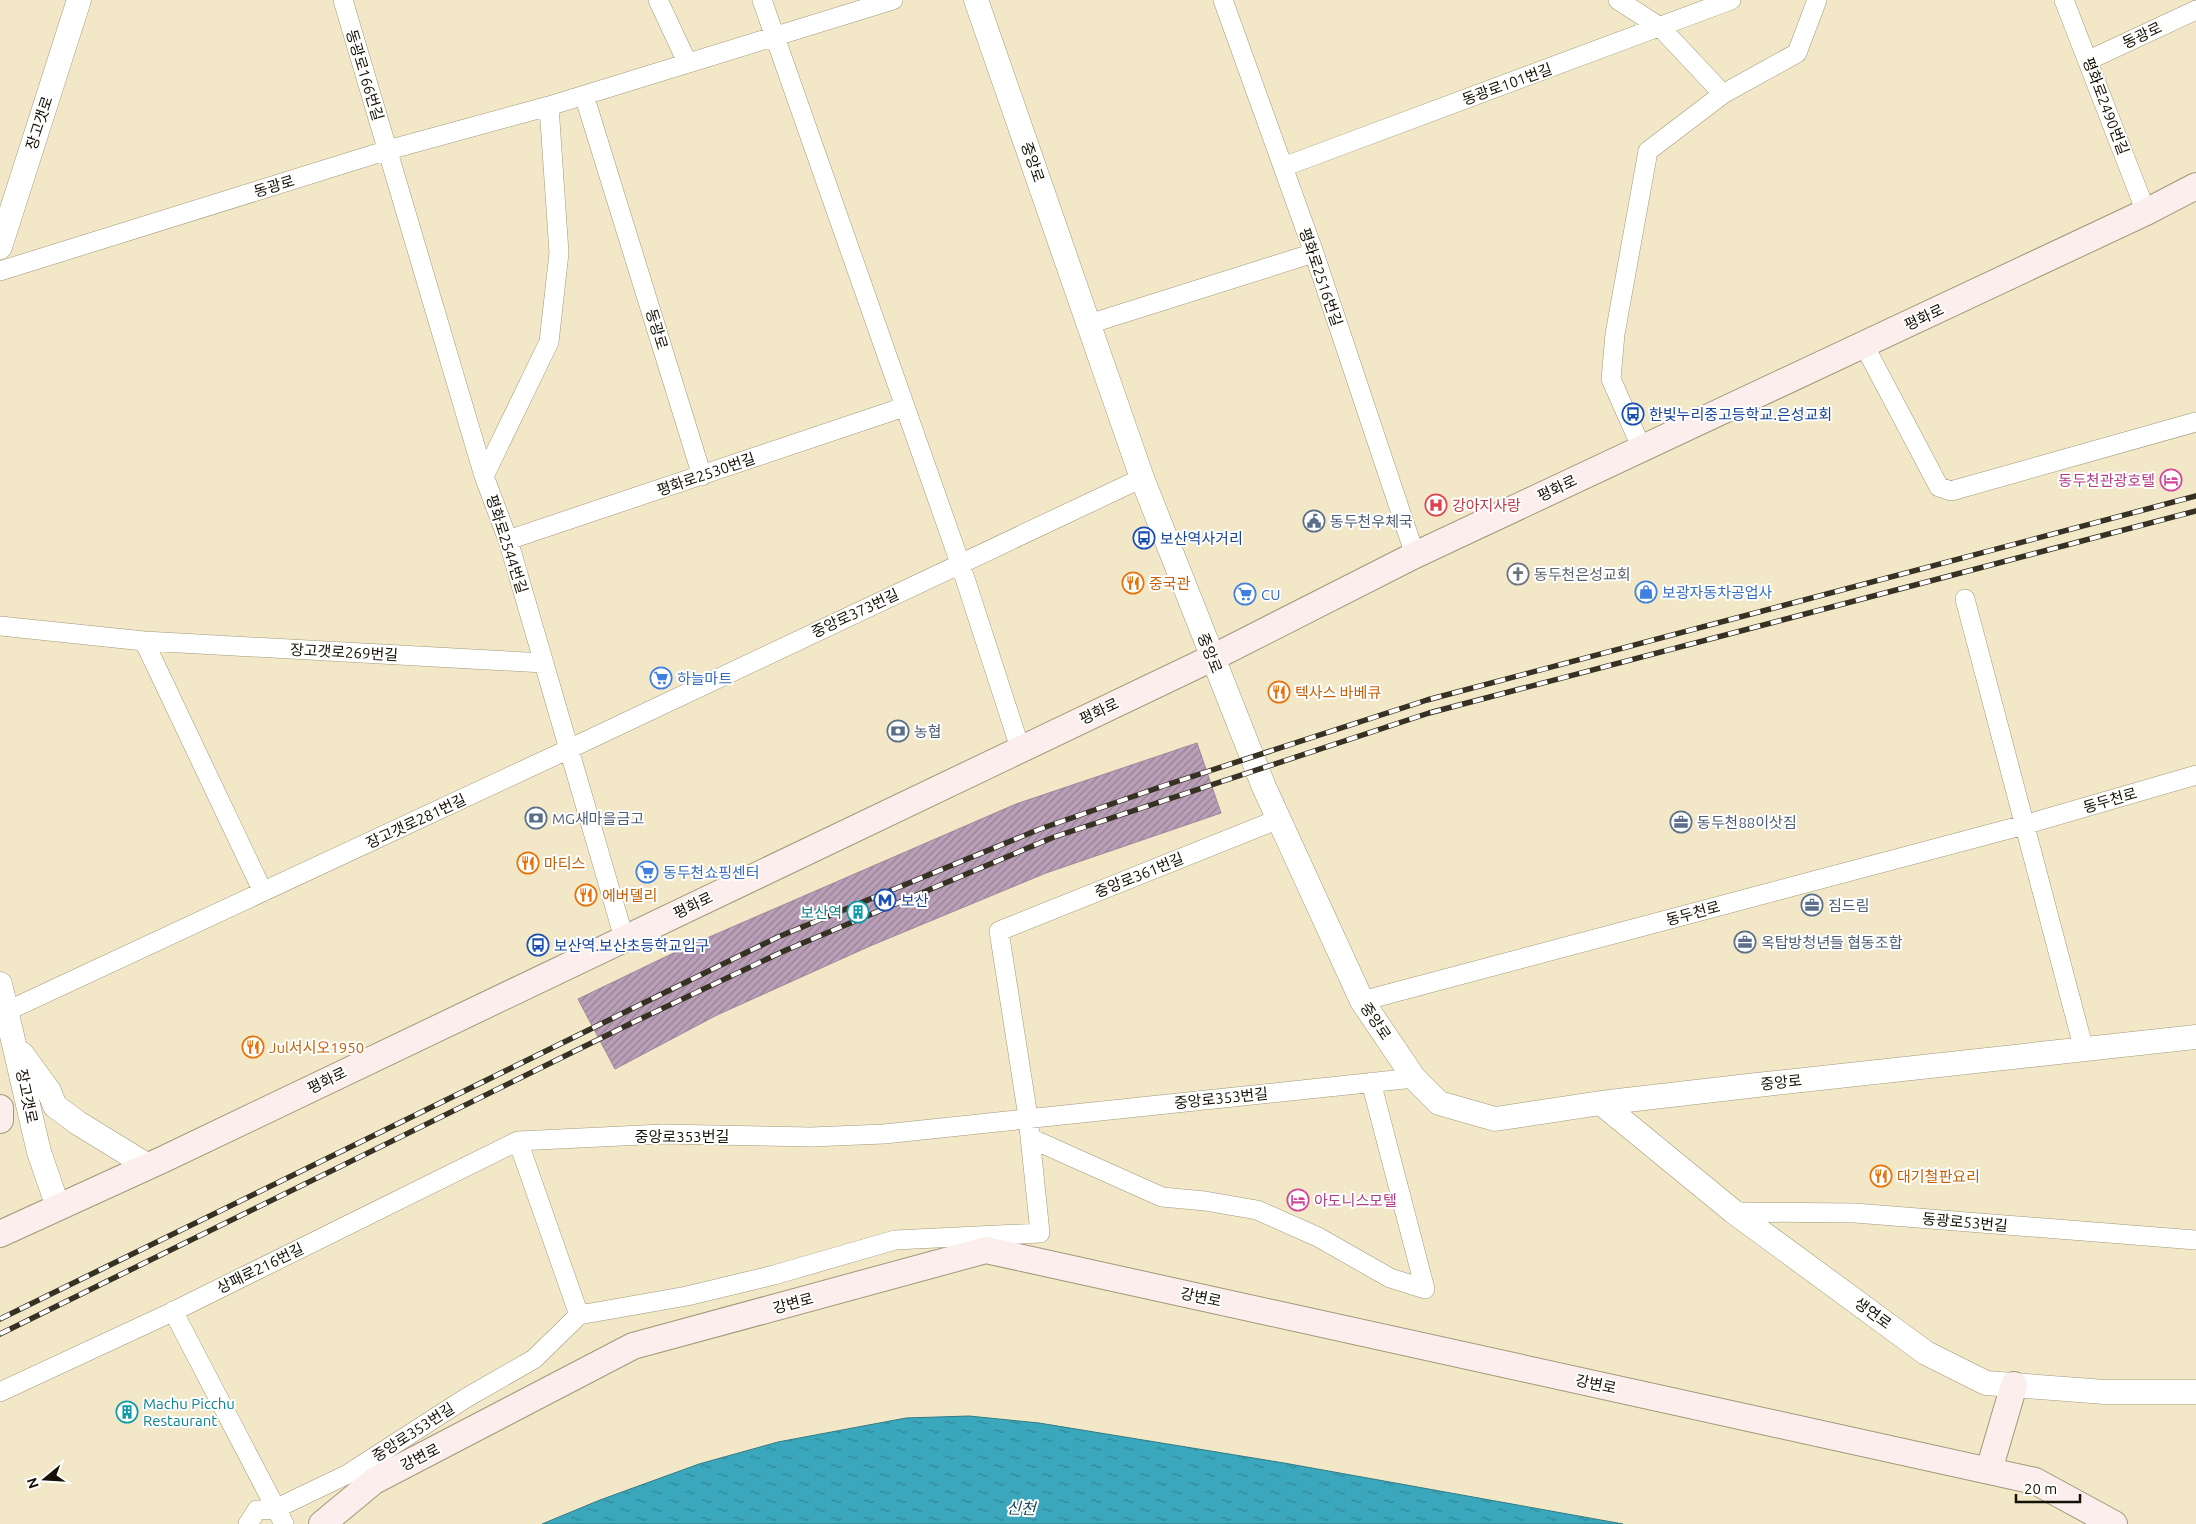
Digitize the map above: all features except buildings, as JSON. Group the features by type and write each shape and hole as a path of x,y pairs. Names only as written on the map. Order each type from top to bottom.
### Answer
{"main road":[{"name":"평화로","path":"0,1234 148,1166 1020,748 1212,658 1415,555 2146,212 2196,186"},
{"path":"0,1108 0,1120"},
{"name":"강변로","path":"322,1524 374,1480 633,1346 986,1250 2035,1480 2114,1524"},
{"path":"1989,1470 2014,1385"}],"street":[{"name":"장고갯로","path":"0,247 79,0"},
{"name":"동광로166번길","path":"343,0 388,150"},
{"path":"658,0 687,62"},
{"path":"762,0 960,563 1020,748"},
{"name":"동광로","path":"0,271 388,150 584,96 687,62 893,0"},
{"name":"중앙로","path":"976,0 1142,478 1212,658 1279,819 1362,1000 1414,1078 1440,1103 1495,1119 1601,1103 2196,1037"},
{"name":"평화로2516번길","path":"1223,0 1314,254 1415,555"},
{"path":"1618,0 1660,27 1723,94"},
{"name":"동광로101번길","path":"1283,168 1731,0"},
{"path":"1642,449 1611,378 1615,334 1648,151 1723,94 1797,53 1817,0"},
{"name":"평화로2490번길","path":"2064,0 2089,60 2146,212"},
{"name":"동광로","path":"2089,60 2190,8"},
{"name":"동광로","path":"584,96 702,476"},
{"path":"484,476 549,342 559,253 549,106"},
{"name":"평화로2544번길","path":"388,150 484,476 508,540 624,938"},
{"path":"1089,324 1314,254"},
{"path":"1864,344 1939,487 1951,492 2196,422"},
{"name":"평화로2530번길","path":"508,540 904,407"},
{"name":"중앙로373번길","path":"569,749 1142,478"},
{"path":"1965,599 2084,1050"},
{"name":"장고갯로269번길","path":"0,626 144,641 544,663"},
{"path":"144,641 263,892"},
{"name":"장고갯로281번길","path":"7,1011 569,749"},
{"name":"동두천로","path":"1362,1000 2024,825 2196,775"},
{"name":"중앙로361번길","path":"1028,1117 999,931 1279,819"},
{"name":"장고갯로","path":"0,984 40,1152 58,1207"},
{"path":"16,1046 49,1091 55,1106 78,1123 148,1166"},
{"name":"중앙로353번길","path":"518,1141 663,1134 811,1136 884,1134 1028,1117 1414,1078"},
{"path":"1030,1138 1162,1197 1205,1201 1257,1210 1318,1237 1390,1278 1425,1289 1370,1082"},
{"name":"생연로","path":"1601,1103 1734,1212 1926,1353 1986,1383 2105,1392 2196,1392"},
{"path":"518,1141 578,1315 687,1296 774,1275 895,1240 1040,1233 1028,1117"},
{"name":"상패로216번길","path":"0,1392 172,1311 518,1141"},
{"name":"동광로53번길","path":"1734,1212 1855,1213 2196,1240"},
{"path":"172,1311 280,1517"},
{"name":"중앙로353번길","path":"248,1524 257,1510 280,1517 466,1398 534,1359 578,1315"}],"water":[{"name":"신천","path":"969,1416 1039,1423 1284,1463 1623,1524 542,1524 600,1500 699,1464 778,1442 906,1418"}],"railway":[{"path":"0,1319 778,937 1040,829 1163,786 1427,700 2196,496"},
{"path":"0,1334 636,1021 784,951 1054,837 1429,713 2196,511"}],"place":[{"name":"한빛누리중고등학교.은성교회","path":"1633,414"},
{"name":"동두천관광호텔","path":"2171,480"},
{"name":"강아지사랑","path":"1436,505"},
{"name":"동두천우체국","path":"1314,521"},
{"name":"보산역사거리","path":"1144,538"},
{"name":"동두천은성교회","path":"1518,574"},
{"name":"중국관","path":"1133,583"},
{"name":"보광자동차공업사","path":"1646,592"},
{"name":"CU","path":"1245,594"},
{"name":"하늘마트","path":"661,678"},
{"name":"텍사스 바베큐","path":"1279,692"},
{"name":"농협","path":"898,731"},
{"name":"MG새마을금고","path":"536,818"},
{"name":"동두천88이삿짐","path":"1681,822"},
{"name":"마티스","path":"528,863"},
{"name":"동두천쇼핑센터","path":"647,872"},
{"name":"에버델리","path":"586,895"},
{"name":"보산","path":"885,900"},
{"name":"짐드림","path":"1812,905"},
{"name":"보산역","path":"858,912"},
{"name":"옥탑방청년들 협동조합","path":"1745,942"},
{"name":"보산역.보산초등학교입구","path":"538,945"},
{"name":"Jul서시오1950","path":"253,1047"},
{"name":"대기철판요리","path":"1881,1176"},
{"name":"아도니스모텔","path":"1298,1200"},
{"name":"Machu Picchu Restaurant","path":"127,1412"}]}
